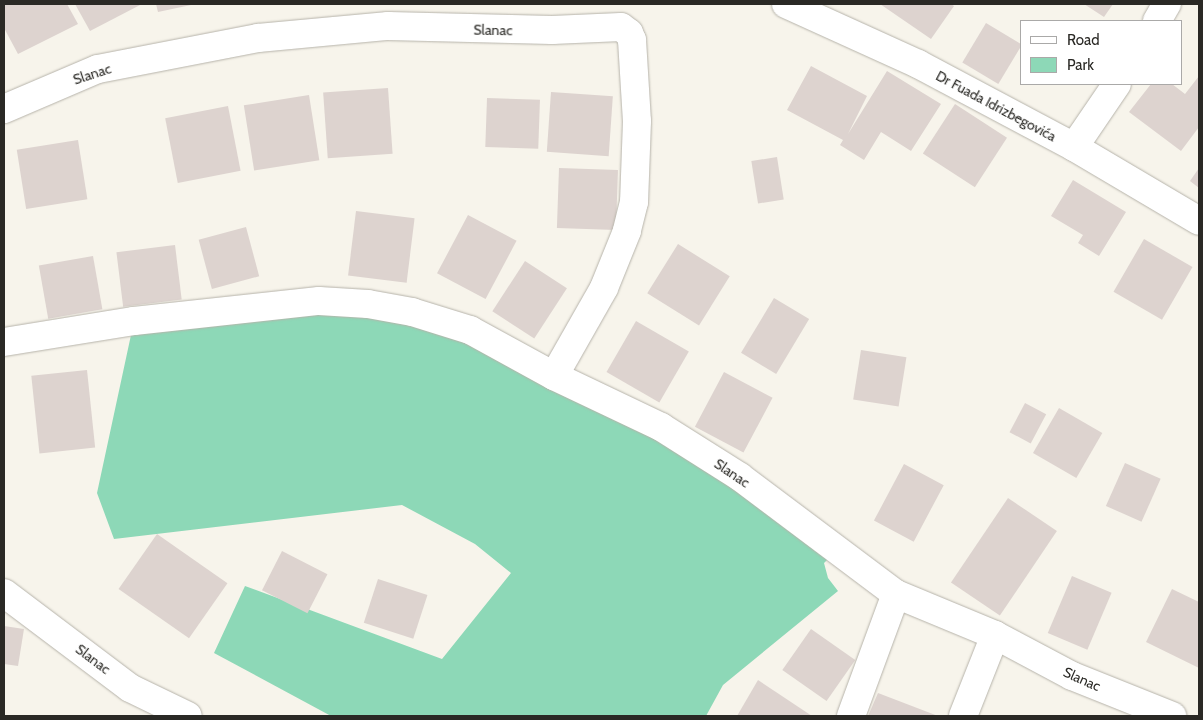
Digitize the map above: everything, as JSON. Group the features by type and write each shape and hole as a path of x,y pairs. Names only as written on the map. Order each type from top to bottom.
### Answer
{"street":[{"name":"Dr Fuada Idrizbegovića","path":"786,4 918,64 1074,147 1199,221"},
{"path":"1157,20 1167,4"},
{"name":"Slanac","path":"4,109 98,69 258,38 388,26 498,30 620,27 629,33 632,40 638,121 634,202 627,231 604,288 554,376"},
{"path":"1074,147 1116,85"},
{"name":"Slanac","path":"4,342 134,321 319,301 358,303 412,312 470,330 554,376 661,427 732,472 896,594 995,635 1072,676 1172,716"},
{"name":"Slanac","path":"4,593 130,688 188,716"},
{"path":"851,716 896,594"},
{"path":"963,716 995,635"}],"green space":[{"path":"368,304 554,376 836,551 824,563 828,578 838,591 723,685 706,716 331,716 214,653 245,586 442,659 511,573 475,544 402,505 114,539 97,493 134,321"}],"building":[{"path":"4,4 67,4 78,24 18,54 4,28"},
{"path":"75,4 142,4 90,31"},
{"path":"156,4 191,4 191,5 158,12"},
{"path":"880,4 951,4 954,6 931,39"},
{"path":"1084,4 1113,4 1104,17"},
{"path":"986,23 1020,43 1020,48 998,84 962,62"},
{"path":"811,66 867,96 848,134 887,71 941,104 911,151 881,132 864,160 840,145 843,140 787,110"},
{"path":"1199,76 1199,127 1181,151 1129,112 1150,85 1173,85 1185,94"},
{"path":"388,88 393,154 328,158 323,93"},
{"path":"551,92 613,96 609,156 547,152"},
{"path":"309,95 319,160 254,171 244,105"},
{"path":"487,98 540,100 538,149 485,147"},
{"path":"955,104 1007,138 975,187 923,153"},
{"path":"228,106 241,171 178,183 165,118"},
{"path":"78,140 87,199 26,209 17,150"},
{"path":"777,157 784,199 758,204 751,161"},
{"path":"559,168 618,170 616,230 557,228"},
{"path":"1199,168 1199,188 1190,181"},
{"path":"1073,180 1126,212 1099,256 1078,243 1083,235 1051,216"},
{"path":"356,211 415,218 407,283 348,276"},
{"path":"468,215 517,241 486,299 437,273"},
{"path":"246,227 259,276 212,289 199,240"},
{"path":"1144,239 1192,267 1162,320 1114,292"},
{"path":"678,244 730,276 699,326 647,293"},
{"path":"175,245 182,300 123,307 116,252"},
{"path":"93,256 102,309 48,319 39,266"},
{"path":"525,261 567,288 534,339 492,311"},
{"path":"774,298 809,319 776,374 741,353"},
{"path":"636,321 689,352 659,403 606,372"},
{"path":"861,350 906,357 899,407 853,399"},
{"path":"87,370 95,448 39,453 31,376"},
{"path":"724,372 773,398 743,453 695,427"},
{"path":"1025,403 1046,414 1031,443 1010,432"},
{"path":"1059,408 1102,433 1076,478 1033,453"},
{"path":"1125,463 1161,479 1142,522 1106,506"},
{"path":"904,464 944,485 914,542 874,521"},
{"path":"1008,498 1057,531 1000,616 951,583"},
{"path":"157,534 227,583 189,638 119,589"},
{"path":"282,551 327,574 307,613 262,590"},
{"path":"1072,576 1112,593 1087,650 1048,633"},
{"path":"378,579 427,595 413,639 364,623"},
{"path":"1172,589 1199,602 1199,668 1146,642"},
{"path":"4,626 24,629 18,666 4,664"},
{"path":"811,629 855,660 827,701 782,670"},
{"path":"758,680 812,716 737,716"},
{"path":"878,693 938,716 868,716"}]}
